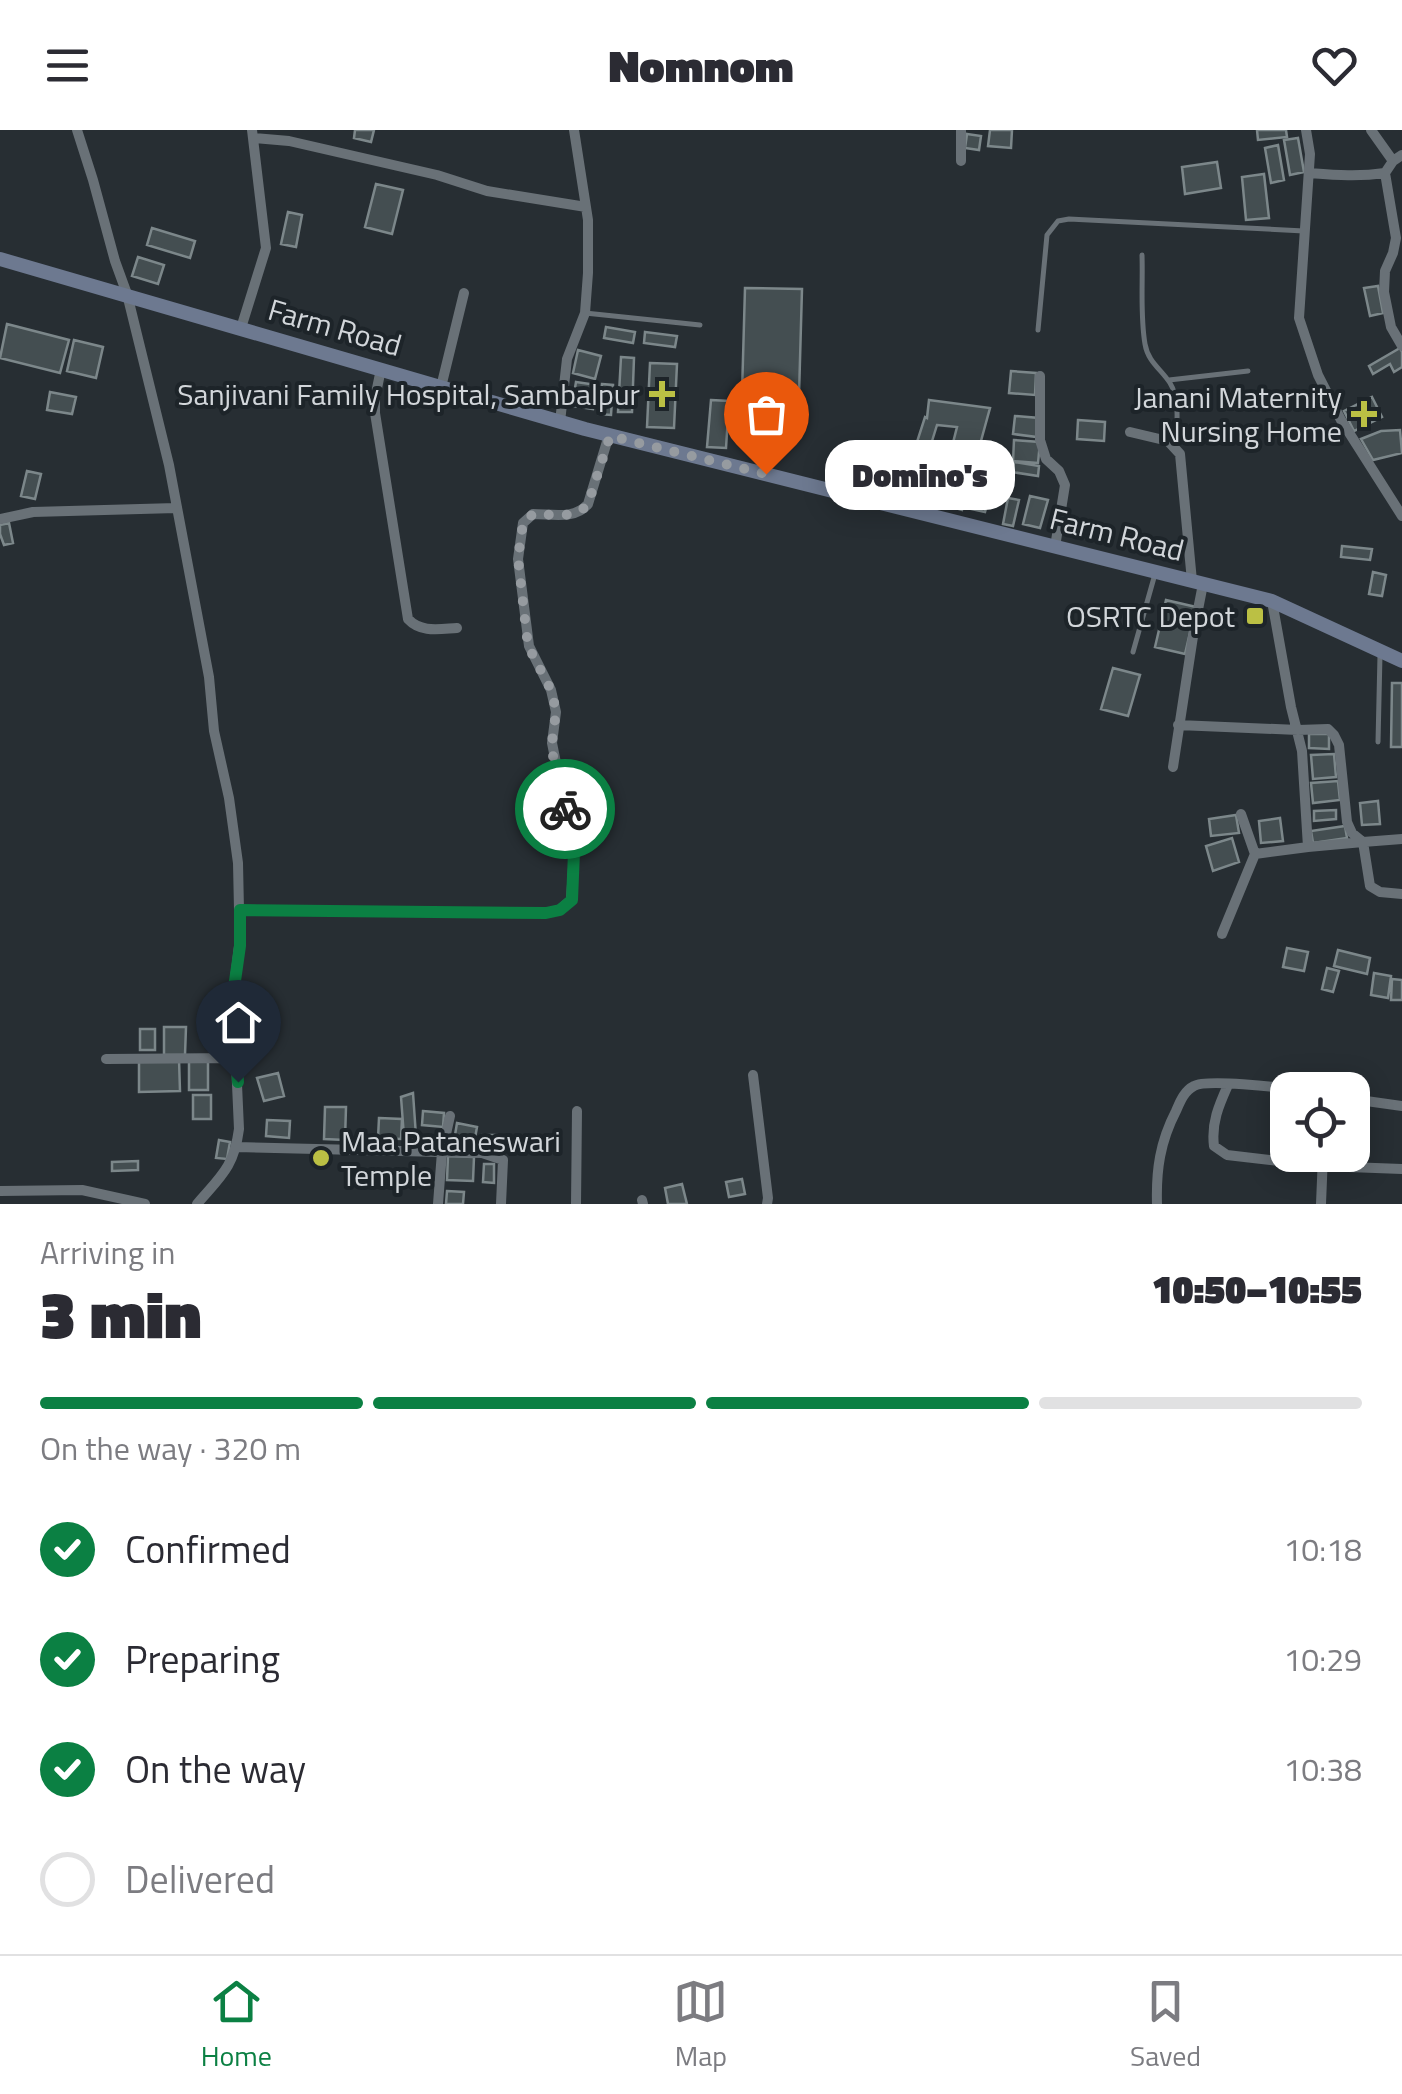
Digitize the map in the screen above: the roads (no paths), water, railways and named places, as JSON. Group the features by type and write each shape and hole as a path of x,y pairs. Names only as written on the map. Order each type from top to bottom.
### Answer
{"main road":[{"name":"Farm Road","path":"0,258 610,436 1272,601 1402,661"}],"street":[{"path":"76,130 127,294 157,412 209,677 214,731 238,862 240,946 233,995 239,1107 236,1147 230,1167 196,1204"},
{"path":"560,422 567,359 586,313 588,273 586,207 574,130"},
{"path":"961,130 961,161"},
{"path":"1306,130 1310,154 1299,318 1318,375 1341,420 1402,516"},
{"path":"1308,173 1345,174 1354,178 1384,173 1398,158 1371,130"},
{"path":"242,328 266,248 253,134 436,175 488,191 586,207"},
{"path":"1384,173 1396,238 1384,292 1391,327 1402,346"},
{"path":"441,387 464,293"},
{"path":"380,369 375,413 408,619 422,630 457,628"},
{"path":"1040,376 1040,440 1046,459 1059,472 1065,494 1054,546"},
{"path":"1130,432 1168,441 1180,454 1198,582 1173,767"},
{"path":"240,910 546,913 560,910 572,900 574,852 552,742 556,712 551,690 528,646 518,547 527,517 582,512 610,436"},
{"path":"0,519 33,512 176,508"},
{"path":"1272,601 1302,751 1308,847"},
{"path":"1178,725 1328,729 1339,745 1347,822 1363,842 1370,886 1380,892 1402,894"},
{"path":"1222,934 1254,854 1242,814"},
{"path":"1254,854 1402,839"},
{"path":"106,1058 236,1058"},
{"path":"753,1074 767,1204"},
{"path":"1157,1204 1156,1173 1162,1143 1185,1093 1202,1083 1270,1087"},
{"path":"1228,1085 1212,1135 1217,1150 1227,1155 1270,1157"},
{"path":"1370,1102 1402,1106"},
{"path":"576,1204 577,1112"},
{"path":"438,1204 442,1152 450,1116"},
{"path":"236,1147 482,1153 503,1160 501,1204"},
{"path":"1370,1168 1402,1169"},
{"path":"1320,1204 1322,1172"},
{"path":"0,1190 82,1190 145,1204"}],"lane":[{"path":"1038,330 1047,235 1058,221 1304,231"},
{"path":"1142,255 1144,344 1156,370 1168,380 1176,401 1176,446"},
{"path":"586,313 700,325"},
{"path":"1168,380 1248,371"},
{"path":"1132,652 1156,572"},
{"path":"1378,742 1380,650"}],"place":[{"name":"Sanjivani Family Hospital, Sambalpur","path":"662,394"},
{"name":"Janani Maternity Nursing Home","path":"1364,414"},
{"name":"Domino's","path":"766,474"},
{"name":"OSRTC Depot","path":"1255,616"},
{"name":"Maa Pataneswari Temple","path":"321,1158"}]}
